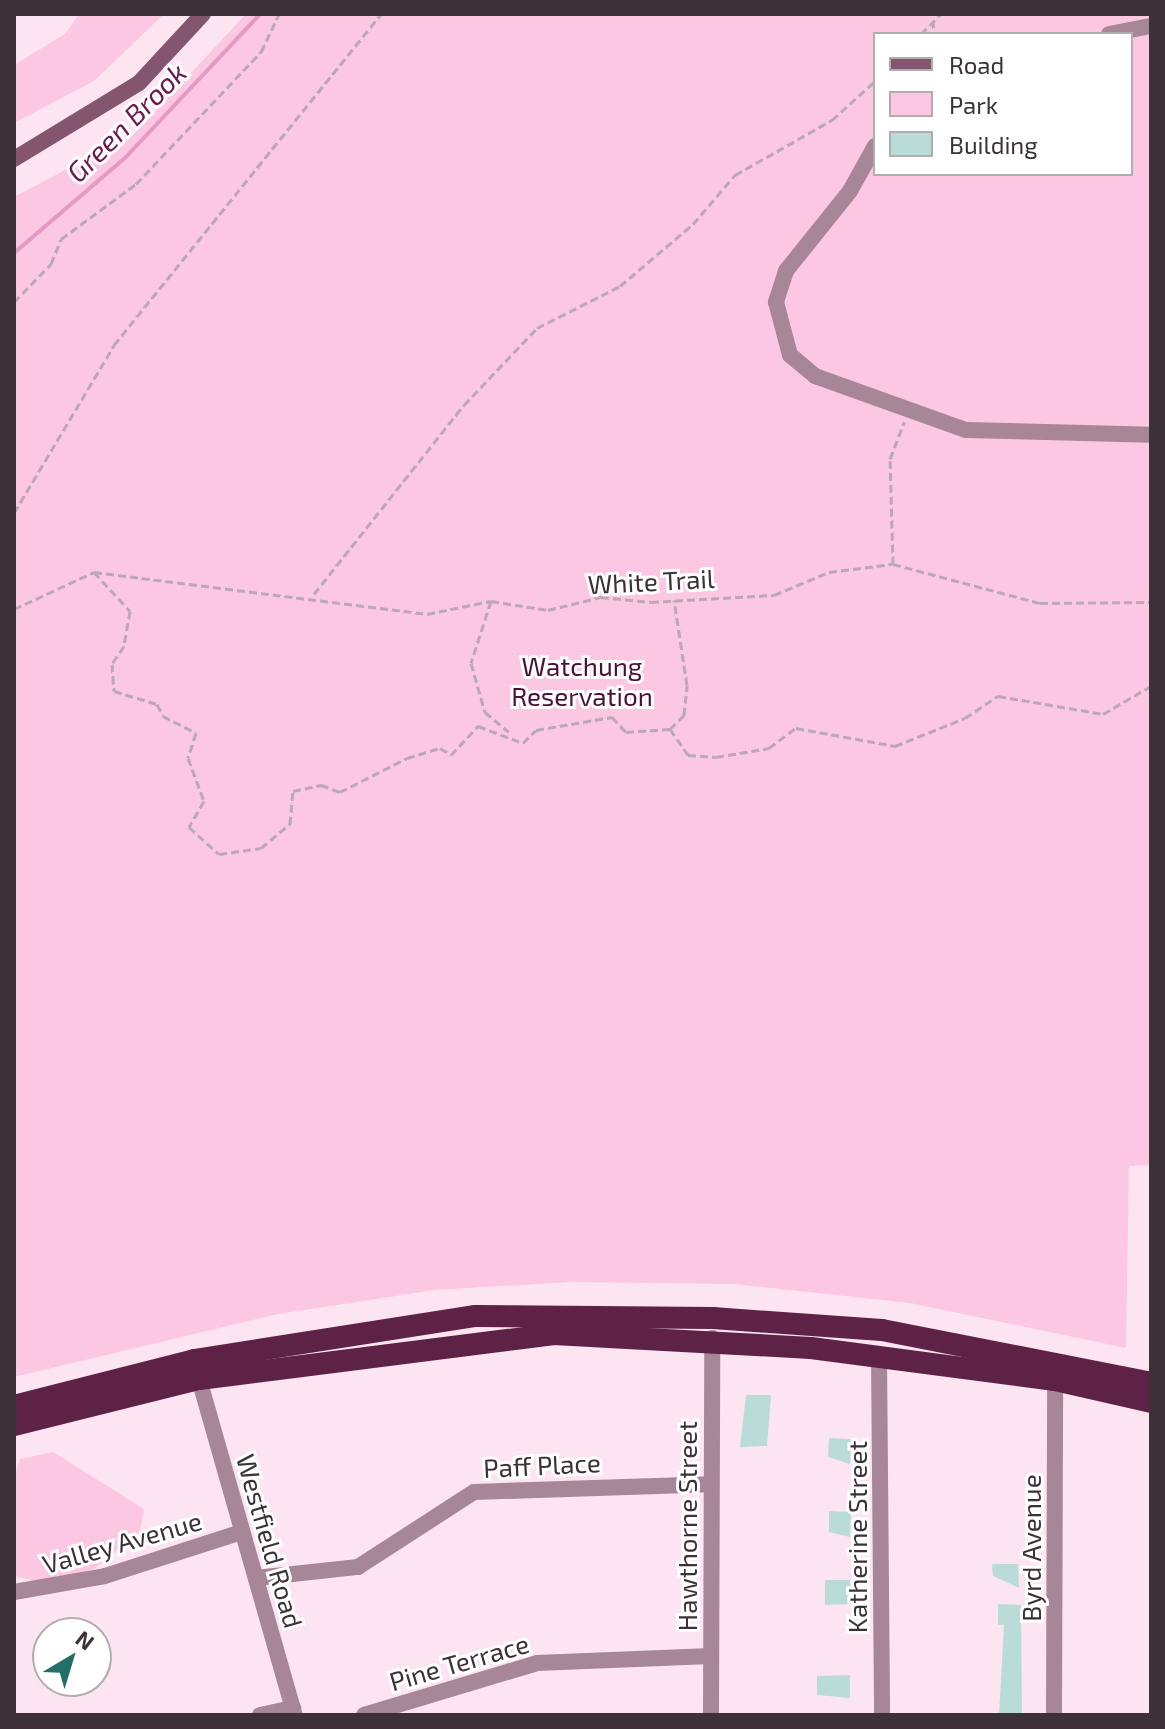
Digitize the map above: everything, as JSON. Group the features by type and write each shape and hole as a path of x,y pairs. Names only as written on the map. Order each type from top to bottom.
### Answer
{"highway":[{"path":"14,1406 194,1360 492,1315 713,1318 882,1330 1151,1383"},
{"path":"14,1425 199,1379 477,1339 712,1338 1055,1380 1151,1402"}],"main road":[{"path":"14,159 139,83 203,14"}],"street":[{"path":"1120,32 1151,26"},
{"path":"873,150 850,191 786,271 777,326 790,355 815,376 908,413 1016,435 1151,435"},
{"name":"Hawthorne Street","path":"711,1715 712,1338"},
{"name":"Katherine Street","path":"879,1358 882,1715"},
{"name":"Westfield Road","path":"199,1379 294,1711"},
{"name":"Byrd Avenue","path":"1054,1715 1055,1380"},
{"name":"Paff Place","path":"256,1578 375,1560 474,1492 710,1484"},
{"name":"Valley Avenue","path":"14,1592 105,1576 242,1532"},
{"name":"Pine Terrace","path":"364,1715 537,1663 711,1656"},
{"path":"260,1715 294,1711"}],"path":[{"path":"14,302 51,264 61,239 136,184 261,52 279,14"},
{"path":"14,513 105,356 381,14"},
{"path":"923,32 941,14"},
{"path":"933,20 934,32"},
{"path":"314,595 464,405 537,328 620,286 693,224 735,175 832,120 873,83"},
{"path":"893,564 890,459 908,413"},
{"name":"White Trail","path":"94,572 231,594 314,595 397,614 491,601 548,610 601,597 674,599 774,595 829,572 893,564 1040,603 1151,602"},
{"path":"14,609 94,572 130,611 124,646 112,664 114,691 157,704 163,716 196,733 188,758 204,801 189,827 219,854 261,848 290,824 293,791 321,785 340,792 407,758 440,748 451,755 478,726 512,735"},
{"path":"491,601 471,663 485,712 523,743 536,730 612,717 626,732 670,729 684,715 687,685 674,599"},
{"path":"670,729 688,755 769,748 796,728 895,746 965,718 998,696 1103,714 1151,686"}],"green space":[{"path":"79,14 164,14 94,81 14,123 14,65 65,34"},
{"name":"Watchung Reservation","path":"246,14 1151,14 1151,1165 1129,1166 1126,1348 910,1303 734,1284 572,1282 435,1290 278,1314 14,1377 14,197 134,134"},
{"path":"53,1452 144,1509 140,1532 94,1569 42,1582 14,1576 14,1478 20,1459"}],"building":[{"path":"746,1395 771,1395 767,1446 740,1447"},
{"path":"829,1438 851,1439 850,1464 828,1457"},
{"path":"829,1511 851,1512 850,1537 829,1532"},
{"path":"992,1564 1018,1564 1019,1588 993,1576"},
{"path":"825,1580 850,1580 850,1604 825,1605"},
{"path":"998,1604 1021,1605 1022,1715 999,1715 1004,1625 998,1625"},
{"path":"850,1675 850,1698 817,1695 817,1676"}],"waterway":[{"name":"Green Brook","path":"14,253 125,158 260,14"}]}
